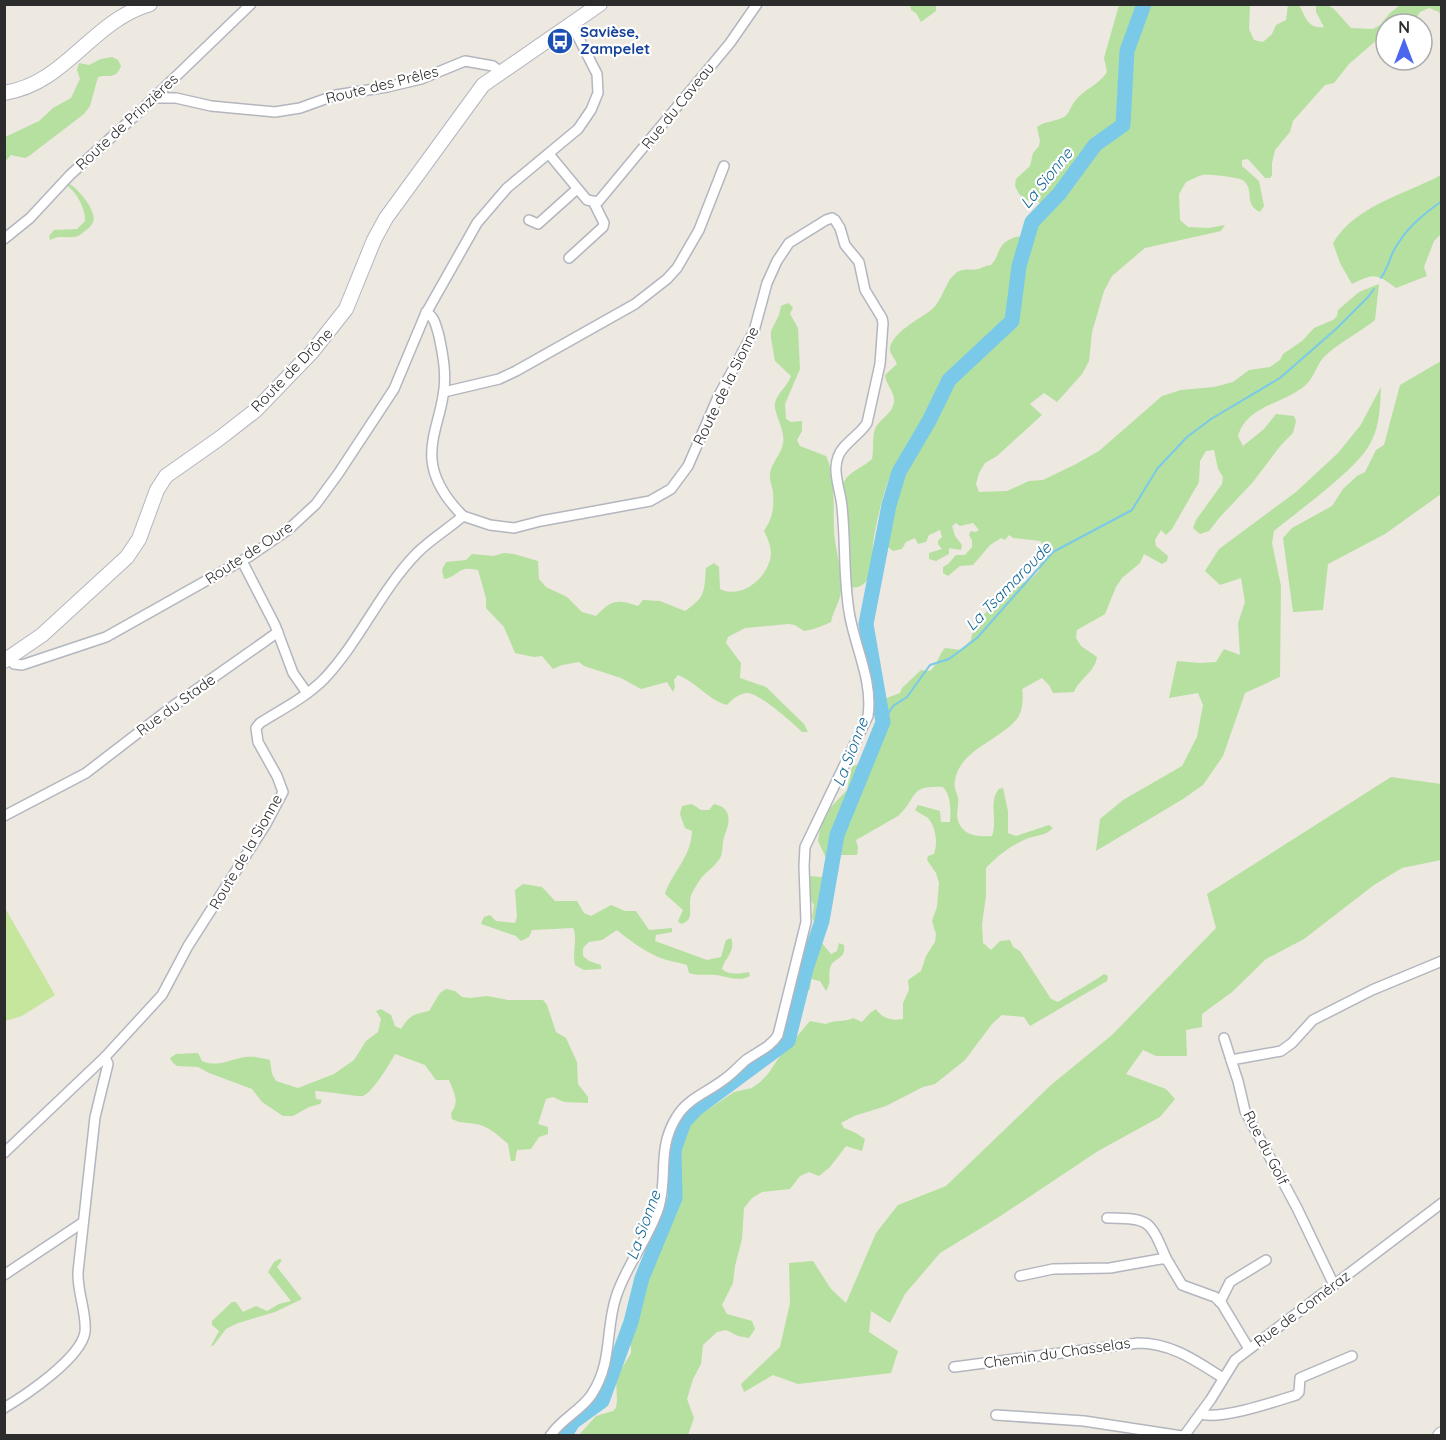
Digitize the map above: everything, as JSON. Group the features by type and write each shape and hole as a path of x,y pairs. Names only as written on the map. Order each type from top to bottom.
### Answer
{"street":[{"path":"4,93 38,84 113,22 132,10 150,4"},
{"name":"Route de Prinzières","path":"4,240 30,218 88,157 154,98 250,4"},
{"name":"Route de Drône","path":"7,660 49,629 132,550 141,535 157,490 166,476 256,410 312,352 346,309 374,240 392,210 478,92 501,72 600,4"},
{"name":"Rue du Caveau","path":"594,203 599,201 681,103 730,43 757,4"},
{"name":"Route de Oure","path":"7,660 14,664 22,664 106,637 242,561 304,516 334,480 394,389 426,312 480,218 507,188 582,124 591,110 598,93 597,74 572,25"},
{"name":"Route des Prêles","path":"154,98 176,98 211,106 275,112 300,108 336,95 421,79 465,61 493,66 501,72"},
{"path":"549,154 587,201 594,203 604,223 603,227 569,258"},
{"path":"444,392 498,379 516,371 647,296 667,279 688,250 713,199 724,166"},
{"path":"530,220 538,224 577,189"},
{"name":"Route de la Sionne","path":"4,1153 105,1057 162,995 188,946 281,798 282,787 258,742 256,728 294,704 322,680 341,659 412,558 463,516 497,527 518,528 548,520 650,501 671,489 688,466 718,396 754,332 767,283 777,261 794,239 832,218 835,220 845,245 859,262 865,290 883,323 880,364 867,423 841,451 836,463 845,537 847,598 869,691 868,716 806,843 804,866 806,922 778,1035 726,1078 687,1104 675,1119 664,1149 659,1205 649,1233 616,1297 607,1360 603,1371 588,1399 565,1418 550,1436"},
{"path":"426,312 434,317 441,348 444,392 433,441 432,459 441,489 463,516"},
{"path":"242,561 278,632 286,659 307,693"},
{"name":"Rue du Stade","path":"4,816 86,773 173,706 278,632"},
{"path":"1224,1038 1231,1060 1281,1051 1292,1043 1312,1020 1372,990 1442,961"},
{"path":"4,1408 42,1384 83,1339 85,1324 77,1283 95,1114 108,1064 105,1057"},
{"name":"Rue du Golf","path":"1231,1060 1245,1111 1297,1208 1334,1285"},
{"name":"Rue de Coméraz","path":"1183,1436 1233,1362 1442,1203"},
{"path":"1107,1218 1135,1218 1146,1222 1156,1233 1166,1258 1182,1285 1207,1294 1220,1302 1249,1349"},
{"path":"4,1275 82,1223"},
{"path":"1020,1276 1053,1269 1110,1268 1166,1258"},
{"path":"1220,1302 1230,1282 1266,1260"},
{"name":"Chemin du Chasselas","path":"954,1367 1138,1342 1161,1344 1178,1350 1224,1378"},
{"path":"1200,1414 1209,1416 1243,1410 1296,1395 1299,1392 1300,1378 1352,1356"},
{"path":"996,1416 1084,1421 1183,1436"}],"green space":[{"path":"1326,4 1334,9 1351,28 1374,28 1374,42 1349,64 1334,83 1325,85 1293,121 1290,132 1275,150 1270,178 1265,178 1248,159 1242,160 1242,166 1259,181 1264,206 1260,212 1252,205 1249,189 1244,181 1224,176 1206,175 1186,182 1179,194 1180,220 1188,227 1209,228 1225,225 1221,231 1145,248 1112,276 1104,291 1092,332 1089,361 1082,374 1057,402 1044,393 1030,404 1042,415 997,456 985,463 976,484 979,492 1007,491 1029,481 1043,480 1076,464 1099,451 1162,396 1181,390 1214,387 1233,382 1249,370 1270,367 1314,328 1333,320 1338,310 1359,292 1379,284 1375,320 1323,358 1306,385 1256,412 1242,426 1238,436 1243,446 1264,429 1276,414 1294,416 1296,421 1293,433 1253,482 1209,531 1200,534 1193,528 1196,520 1222,484 1223,477 1218,469 1214,450 1206,451 1200,461 1199,482 1172,529 1166,535 1161,530 1155,540 1156,546 1168,556 1167,561 1162,564 1144,554 1140,563 1122,578 1116,587 1105,614 1077,630 1076,638 1081,646 1097,657 1093,667 1074,692 1053,693 1042,678 1022,689 1022,706 1016,720 972,753 958,770 955,783 958,800 957,816 965,831 975,835 992,836 994,800 999,789 1003,788 1008,811 1008,833 1016,836 1049,825 1053,828 1044,834 1015,845 999,855 986,868 983,943 991,950 1000,941 1010,940 1013,947 1020,951 1051,999 1058,1002 1104,974 1108,976 1107,981 1030,1026 1024,1017 1002,1015 992,1024 965,1060 935,1084 923,1087 886,1106 854,1116 841,1123 844,1128 865,1139 862,1151 846,1146 830,1167 819,1176 809,1172 800,1176 790,1189 762,1192 752,1198 744,1208 742,1239 733,1283 722,1305 727,1314 752,1321 755,1329 749,1338 726,1330 717,1332 703,1345 701,1364 693,1379 687,1399 694,1418 688,1435 578,1436 596,1416 616,1408 616,1378 631,1353 631,1346 623,1339 623,1332 645,1276 672,1222 678,1189 681,1149 691,1121 734,1092 752,1088 760,1082 810,1021 826,1024 853,1018 862,1022 876,1009 888,1018 903,1019 903,1003 909,990 908,980 921,971 926,956 935,942 936,934 932,921 937,907 939,883 936,873 927,860 928,856 934,854 936,835 928,818 915,810 918,805 940,811 941,822 950,822 949,799 943,787 924,788 914,794 898,816 856,840 857,855 838,855 821,942 831,954 837,951 839,943 844,945 843,954 830,968 826,991 820,981 811,979 810,989 804,993 801,990 808,970 804,948 814,922 812,917 814,905 807,895 809,876 822,877 826,858 818,841 821,823 830,808 847,790 852,766 863,762 877,749 883,730 884,699 900,693 902,688 921,670 930,671 945,648 961,650 971,640 977,622 1004,593 1030,580 1039,571 1044,547 1040,541 1013,538 1009,535 1005,540 1001,538 990,545 973,565 960,566 948,576 943,573 943,567 956,555 965,555 972,547 969,535 971,531 979,530 973,523 960,526 956,523 952,526 955,536 962,545 961,550 949,548 949,554 936,561 929,559 929,553 942,549 938,544 942,537 940,530 929,535 926,542 918,544 915,538 906,542 902,549 893,551 887,546 887,537 894,494 900,480 899,475 892,473 878,519 871,572 862,585 851,587 850,555 842,489 849,475 872,459 875,429 893,406 893,395 885,375 897,364 890,350 892,342 913,322 934,307 956,273 961,270 975,270 991,265 1007,241 1029,236 1029,230 1042,221 1046,212 1039,202 1027,200 1019,194 1015,186 1016,179 1030,166 1033,153 1039,146 1037,127 1068,114 1073,103 1107,72 1104,58 1119,5 1250,5 1249,29 1254,40 1263,42 1272,34 1276,25 1286,20 1288,5 1299,5 1310,24 1324,27 1316,12 1316,6"},
{"path":"910,5 936,5 936,11 921,22 916,13 911,10"},
{"path":"1400,5 1441,5 1441,17 1439,12 1429,8 1420,12 1391,12"},
{"path":"112,57 118,60 121,66 114,75 98,77 90,106 84,114 29,156 25,158 11,155 5,162 5,137 39,121 53,108 71,98 80,79 77,70 79,63 89,65"},
{"path":"1441,175 1441,234 1434,241 1424,267 1427,276 1396,288 1375,276 1352,284 1340,263 1333,243 1343,230 1354,219 1382,202"},
{"path":"68,183 86,200 94,220 78,236 50,240 49,236 54,230 77,229 85,221 80,201 66,185"},
{"path":"788,303 793,307 790,314 798,328 800,369 785,404 786,419 791,422 802,421 802,431 797,440 800,446 826,456 829,464 833,482 835,538 841,576 840,595 831,622 824,625 804,631 795,625 788,624 745,628 728,637 726,643 741,663 740,678 766,687 804,724 808,732 802,732 768,703 748,693 739,695 727,705 715,700 678,675 674,680 673,692 667,682 641,689 621,678 584,666 579,662 553,669 542,656 534,657 515,653 504,627 486,608 486,598 478,570 462,570 444,579 442,570 446,562 466,560 472,554 493,556 504,553 538,561 539,579 546,587 567,597 582,612 596,616 615,602 638,606 643,600 660,601 685,611 697,602 703,593 706,568 714,563 719,567 720,589 728,592 745,589 760,578 769,563 771,554 764,531 773,508 770,473 783,444 783,433 775,403 791,376 775,361 771,331 781,306"},
{"path":"1441,361 1441,494 1385,534 1328,564 1323,610 1293,612 1283,538 1292,528 1332,506 1343,489 1365,472 1376,450 1384,445 1400,385"},
{"path":"1381,387 1376,429 1364,453 1341,476 1274,531 1272,543 1281,586 1280,677 1245,693 1223,756 1203,785 1096,851 1100,819 1123,800 1182,766 1197,737 1203,705 1198,693 1169,698 1177,661 1216,662 1224,649 1240,655 1238,623 1245,602 1241,578 1220,585 1205,571 1219,549 1296,492 1338,453 1360,426"},
{"path":"1391,777 1441,784 1441,860 1402,868 1374,885 1304,939 1266,959 1232,992 1202,1014 1202,1027 1186,1030 1187,1056 1156,1056 1143,1050 1126,1074 1166,1089 1175,1099 1160,1117 1098,1151 940,1253 905,1294 890,1323 871,1311 869,1332 898,1351 891,1373 798,1384 773,1375 744,1392 741,1384 780,1347 790,1303 789,1263 813,1261 831,1289 846,1303 876,1233 898,1205 946,1186 1051,1085 1112,1035 1216,928 1207,894"},
{"path":"692,804 701,810 709,810 714,804 720,806 727,813 728,826 723,839 721,856 702,877 692,893 689,919 681,924 678,921 683,910 665,894 691,841 692,831 685,828 680,814 682,806"},
{"path":"523,884 542,887 555,901 577,901 584,913 591,916 611,905 625,911 636,911 649,930 672,928 672,932 656,935 655,941 707,960 721,957 726,940 731,938 731,951 722,969 738,974 749,972 750,976 737,979 689,973 687,965 665,960 652,954 617,930 602,940 589,942 583,948 583,956 601,965 601,969 584,970 575,965 573,928 532,930 529,937 521,941 516,936 481,924 484,917 490,915 496,921 515,923 517,917 515,890"},
{"path":"5,908 55,995 22,1016 5,1021"},
{"path":"446,989 455,991 462,997 470,998 487,996 508,1000 543,1000 547,1005 556,1032 566,1038 577,1062 578,1084 588,1097 588,1103 564,1102 553,1097 546,1099 538,1124 548,1127 548,1134 539,1137 531,1149 517,1150 515,1161 511,1161 508,1144 492,1130 452,1119 451,1113 456,1101 449,1080 436,1080 425,1065 395,1054 367,1094 355,1096 315,1091 316,1099 322,1100 320,1104 293,1116 283,1116 262,1102 252,1089 198,1067 177,1066 170,1058 176,1054 198,1053 202,1061 213,1064 245,1057 270,1060 272,1074 276,1081 298,1088 334,1074 354,1060 366,1041 378,1032 381,1019 376,1011 381,1009 391,1015 395,1026 401,1029 412,1016 429,1011 440,993"},
{"path":"282,1260 277,1267 302,1299 275,1312 226,1329 211,1346 219,1331 212,1325 212,1321 232,1302 236,1302 243,1312 256,1306 267,1311 279,1304 291,1301 268,1272 274,1262"}],"waterway":[{"name":"La Tsamaroude","path":"564,1436 573,1422 602,1401 631,1322 642,1278 675,1198 674,1150 684,1122 696,1109 788,1041 806,969 822,921 837,835 883,722 866,624 889,505 899,472 929,421 949,380 1012,321 1019,266 1032,222 1059,194 1095,145 1123,125 1127,51 1144,4"},
{"name":"La Tsamaroude","path":"1381,278 1403,236 1420,218 1442,201"},
{"name":"La Tsamaroude","path":"883,722 893,706 907,697 930,665 949,659 977,638 1053,552 1132,510 1157,469 1187,437 1211,419 1280,378 1336,329 1374,289"}],"place":[{"name":"Savièse, Zampelet","path":"560,41"}],"water label":[{"name":"La Sionne","path":"1046,178"},
{"name":"La Sionne","path":"850,752"},
{"name":"La Sionne","path":"643,1225"}]}
